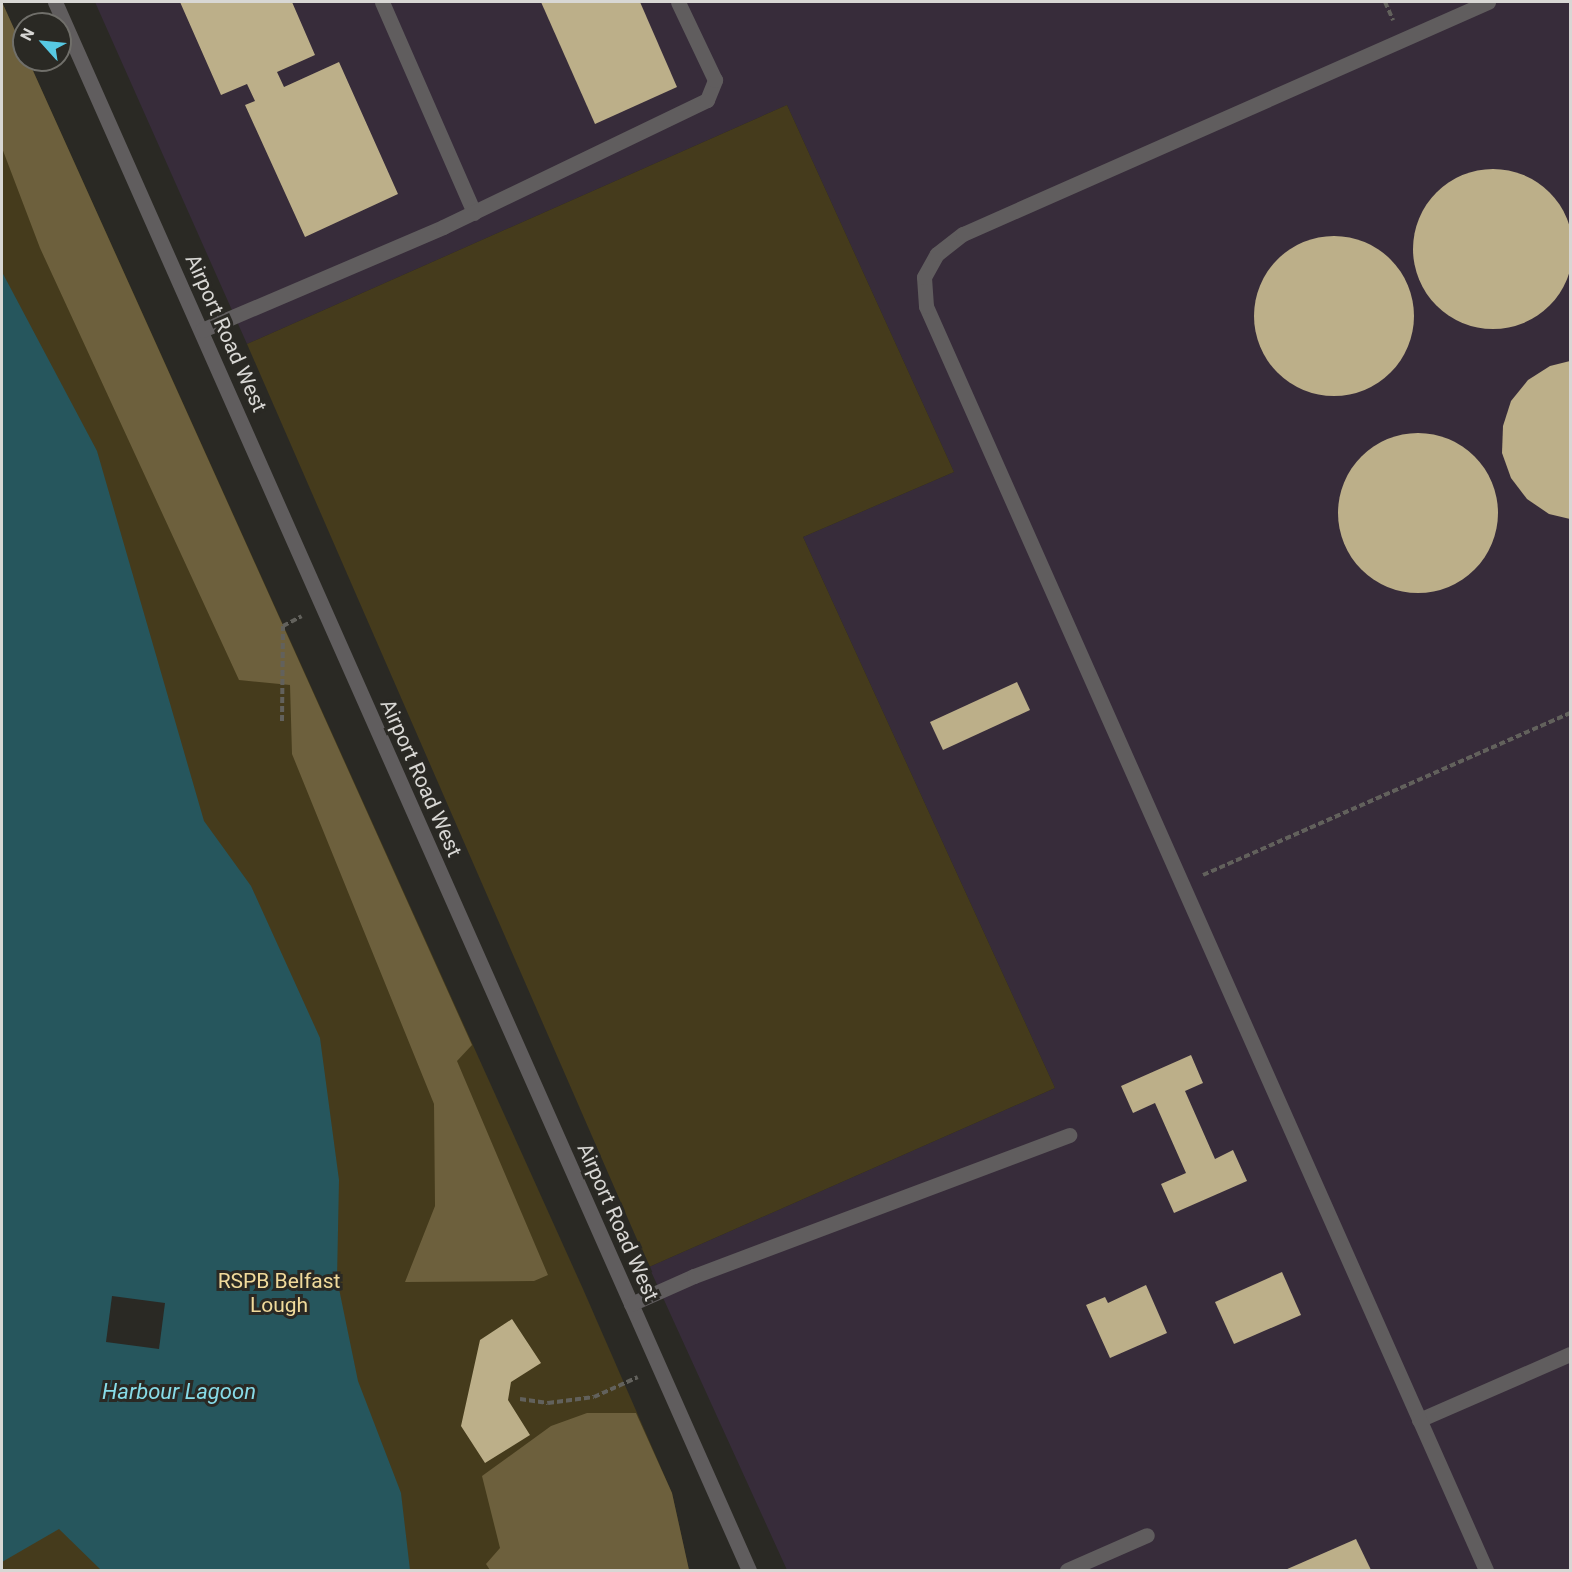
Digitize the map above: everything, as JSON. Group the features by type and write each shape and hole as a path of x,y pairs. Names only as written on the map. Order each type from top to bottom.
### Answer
{"street":[{"name":"Airport Road West","path":"55,2 749,1570"},
{"path":"382,2 474,213"},
{"path":"202,330 474,213 707,100 715,80 678,2"},
{"path":"1486,1570 926,306 924,277 937,254 963,234 1488,2"},
{"path":"631,1304 694,1276 1069,1135"},
{"path":"1419,1420 1570,1354"},
{"path":"1066,1570 1147,1535"}],"path":[{"path":"282,721 283,626 323,604"},
{"path":"1182,884 1570,713"},
{"path":"520,1399 548,1403 594,1397 661,1367"}],"shaded area":[{"path":"2,2 12,24 12,72 34,72 472,1045 457,1061 548,1275 534,1281 405,1282 435,1206 434,1104 292,754 290,685 239,680 40,248 2,148"},
{"path":"95,2 1570,2 1570,1570 787,1570 649,1267 1055,1088 803,537 954,472 787,105 247,344"},
{"path":"587,1413 636,1413 672,1493 689,1570 490,1570 486,1564 500,1548 482,1476 551,1426"}],"green space":[{"name":"RSPB Belfast Lough","path":"2,2 12,24 12,72 34,72 583,1289 672,1493 689,1570 2,1570"},
{"path":"787,105 954,472 803,537 1055,1088 649,1267 247,344"}],"water":[{"name":"Harbour Lagoon","path":"2,272 97,451 204,821 251,886 320,1038 339,1180 337,1279 358,1381 401,1493 410,1570 101,1570 59,1529 2,1562"}],"pier":[{"path":"112,1296 165,1303 159,1349 106,1342"}],"building":[{"path":"180,2 292,2 315,55 277,72 284,87 339,62 398,194 305,237 245,105 255,101 247,84 221,95"},
{"path":"541,2 640,2 677,87 595,124"},
{"path":"1493,169 1523,175 1549,193 1567,219 1573,249 1567,279 1549,305 1523,323 1493,329 1463,323 1437,305 1419,279 1413,249 1419,219 1437,193 1463,175"},
{"path":"1334,236 1365,242 1390,260 1408,285 1414,316 1408,347 1390,372 1365,390 1334,396 1303,390 1278,372 1260,347 1254,316 1260,285 1278,260 1303,242"},
{"path":"1570,361 1570,519 1549,514 1527,499 1511,478 1502,453 1503,426 1511,401 1528,380 1550,366"},
{"path":"1418,433 1449,439 1474,457 1492,482 1498,513 1492,544 1474,569 1449,587 1418,593 1387,587 1362,569 1344,544 1338,513 1344,482 1362,457 1387,439"},
{"path":"1017,682 1030,710 943,750 930,722"},
{"path":"1191,1055 1203,1083 1185,1091 1215,1159 1233,1150 1247,1181 1174,1213 1161,1184 1186,1173 1155,1103 1133,1113 1121,1086"},
{"path":"1282,1272 1301,1315 1234,1344 1215,1302"},
{"path":"1146,1285 1167,1333 1110,1358 1086,1305 1105,1297 1108,1303"},
{"path":"512,1319 541,1363 511,1382 508,1400 530,1435 485,1463 461,1426 480,1340"},
{"path":"1356,1539 1371,1570 1285,1570"}]}
